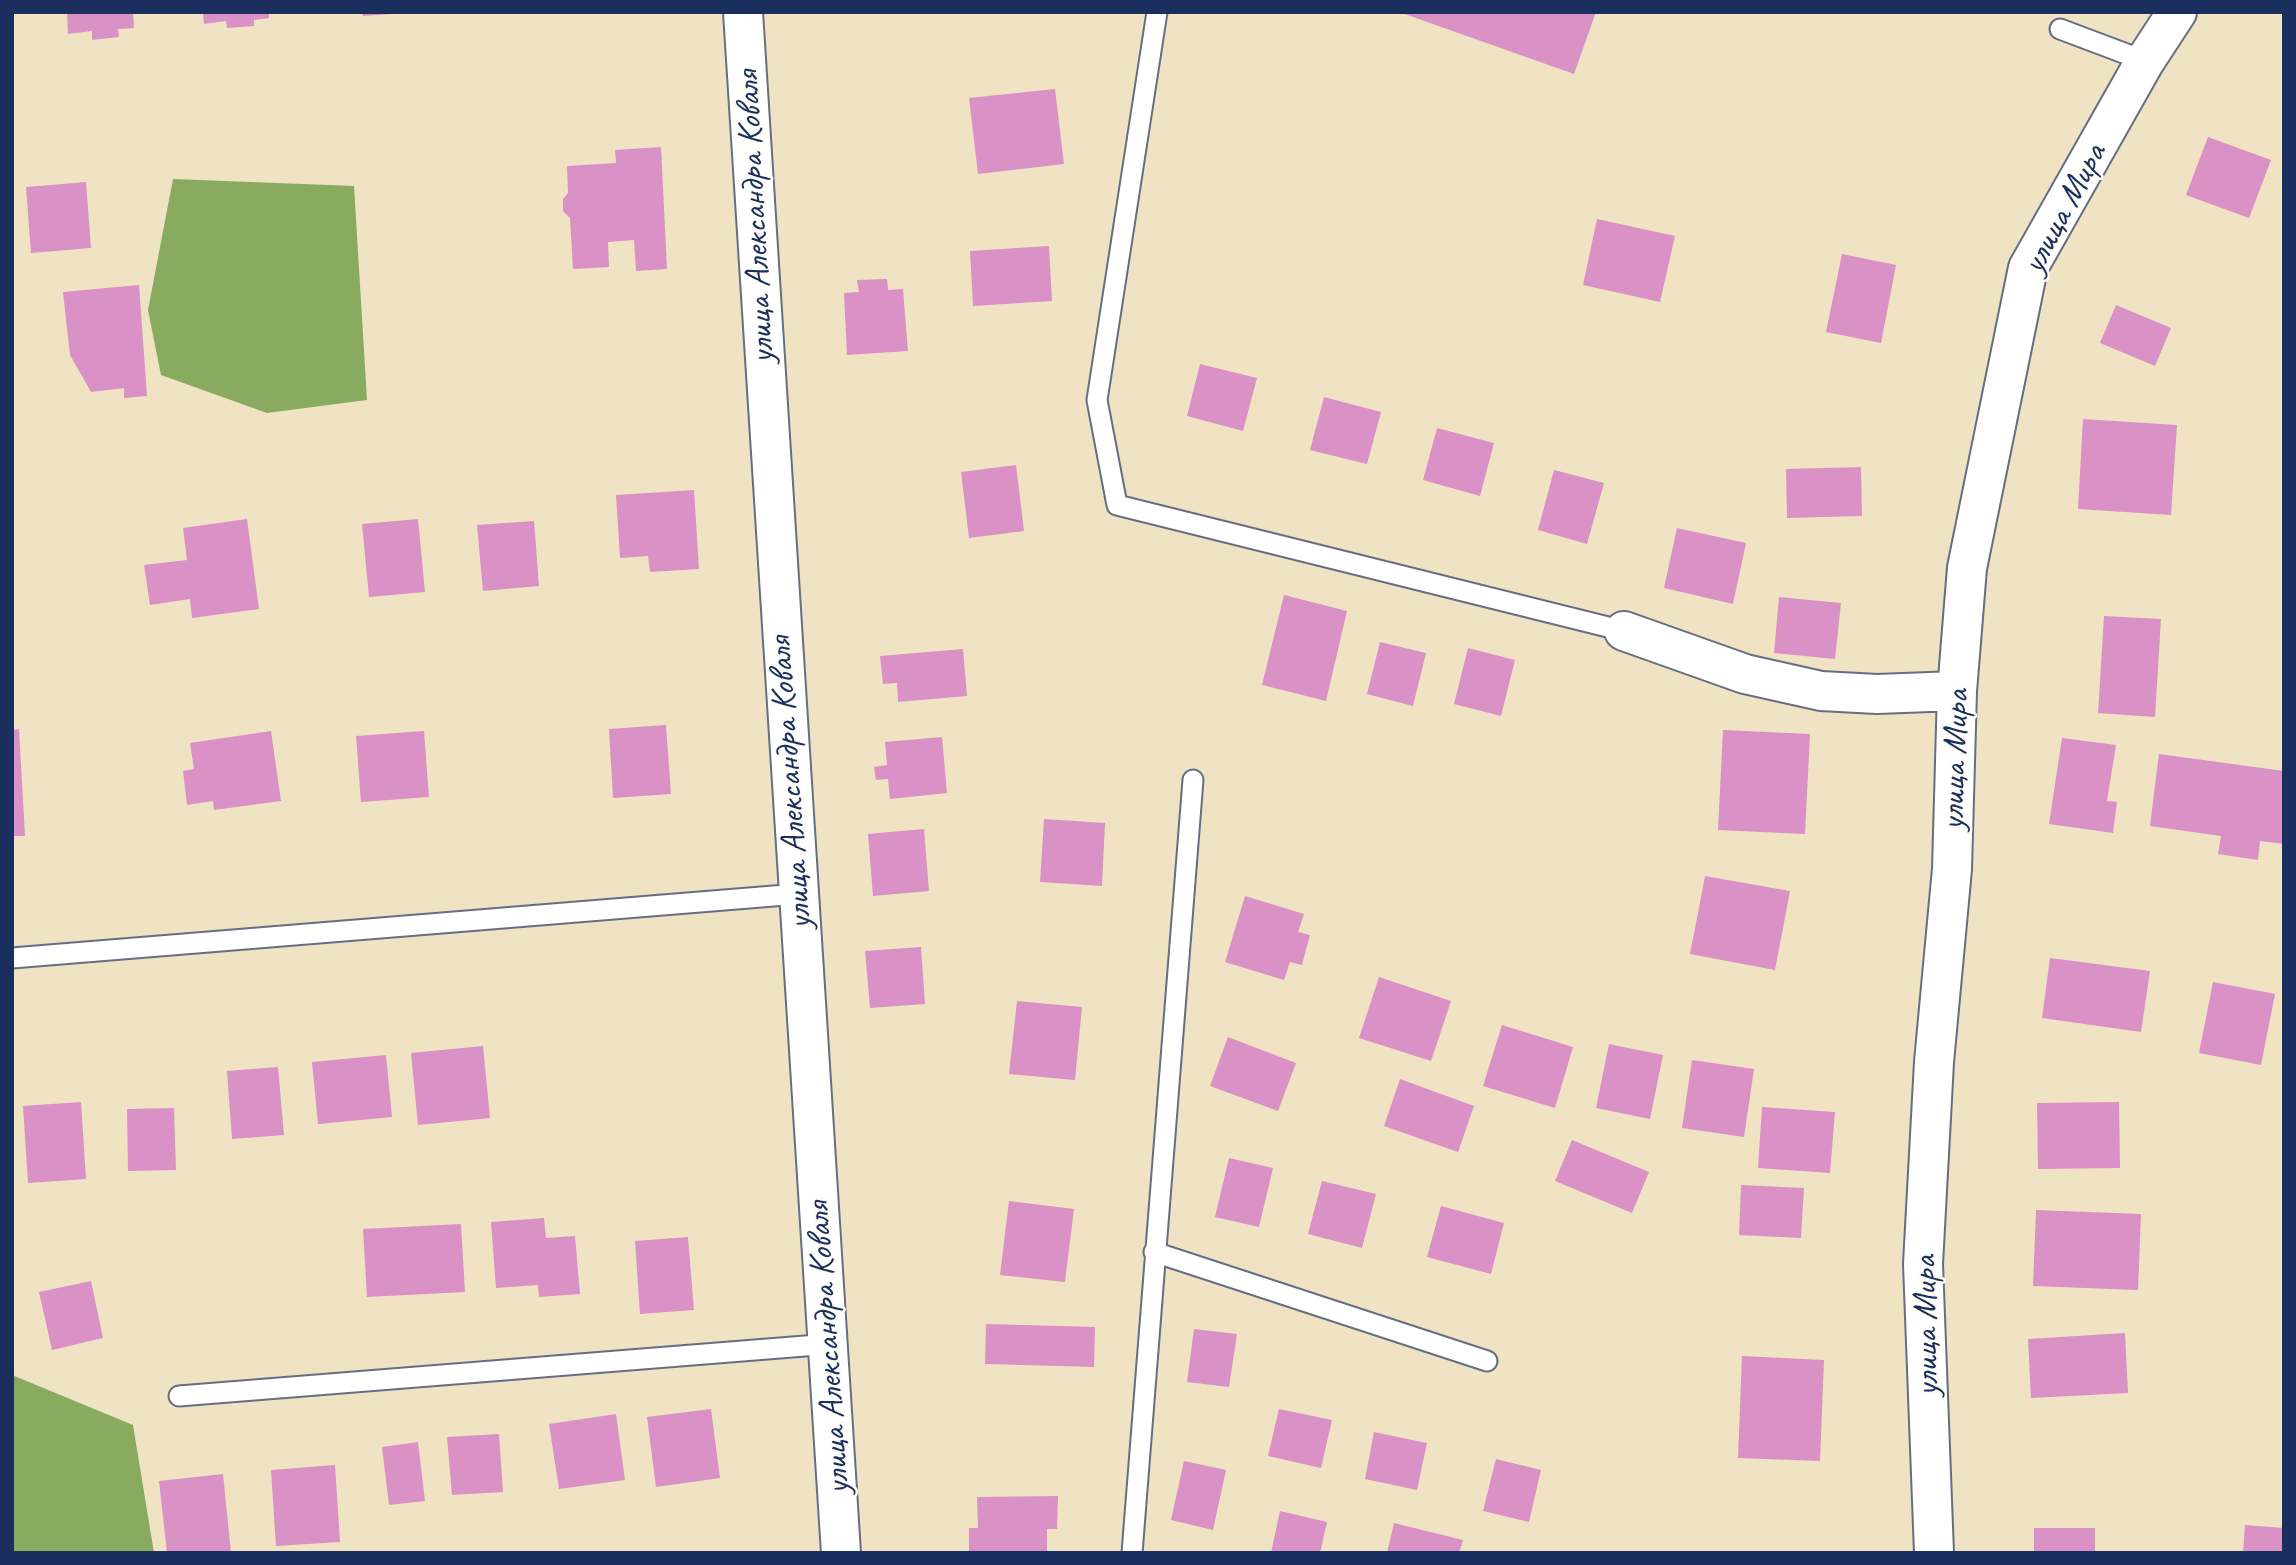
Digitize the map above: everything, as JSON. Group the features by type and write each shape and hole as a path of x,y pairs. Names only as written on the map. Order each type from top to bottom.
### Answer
{"street":[{"name":"улица Александра Коваля","path":"743,12 798,894 830,1344 841,1553"},
{"name":"улица Мира","path":"1934,1553 1923,1264 1934,1062 1952,869 1957,691 1967,568 2028,268 2145,61 2177,12"},
{"path":"1624,631 1745,674 1821,691 1877,694 1957,691"}],"lane":[{"path":"1157,12 1097,400 1117,505 1624,631"},
{"path":"2060,29 2145,61"},
{"path":"1132,1553 1193,780"},
{"path":"12,958 798,894"},
{"path":"1154,1252 1487,1362"},
{"path":"179,1396 830,1344"}],"green space":[{"path":"173,179 354,186 367,400 267,413 161,375 148,310"},
{"path":"12,1375 133,1425 154,1553 12,1553"}],"building":[{"path":"67,12 133,12 134,28 118,29 119,37 92,40 92,31 68,34"},
{"path":"203,12 269,12 269,18 254,20 254,26 227,28 226,21 204,24"},
{"path":"362,12 390,12 390,14 363,16"},
{"path":"1399,12 1596,12 1574,74"},
{"path":"1055,89 1064,164 978,174 969,98"},
{"path":"2208,137 2271,160 2249,218 2186,195"},
{"path":"661,147 667,269 636,271 634,240 608,242 609,267 573,269 570,218 563,211 563,199 568,193 567,166 616,163 615,150"},
{"path":"86,182 91,248 31,253 26,187"},
{"path":"1597,219 1675,236 1660,302 1583,285"},
{"path":"1049,246 1052,301 973,306 970,251"},
{"path":"1842,254 1896,265 1881,343 1826,332"},
{"path":"887,279 888,290 903,289 908,351 847,355 844,293 859,292 857,280"},
{"path":"139,285 147,396 124,398 124,388 91,392 70,355 63,292"},
{"path":"2116,305 2171,328 2155,366 2100,343"},
{"path":"1200,364 1257,378 1243,431 1187,416"},
{"path":"1324,397 1381,412 1367,464 1310,450"},
{"path":"2083,419 2177,425 2171,515 2078,509"},
{"path":"1437,428 1494,443 1480,496 1423,480"},
{"path":"1016,465 1024,531 969,538 961,472"},
{"path":"1861,467 1862,516 1787,518 1786,469"},
{"path":"1554,470 1604,483 1587,544 1538,530"},
{"path":"694,490 699,569 650,572 648,556 620,558 616,495"},
{"path":"247,519 259,609 192,618 190,599 150,605 144,565 187,560 183,528"},
{"path":"418,519 425,592 369,597 362,524"},
{"path":"534,521 539,586 483,591 477,525"},
{"path":"1677,528 1746,543 1733,604 1664,588"},
{"path":"1284,595 1347,611 1326,701 1262,685"},
{"path":"1779,597 1841,603 1835,659 1774,653"},
{"path":"2104,616 2161,619 2155,717 2098,713"},
{"path":"1380,642 1426,653 1413,706 1367,694"},
{"path":"1468,648 1515,660 1501,716 1454,704"},
{"path":"963,649 967,696 898,702 897,683 883,684 880,656"},
{"path":"666,725 671,794 613,798 609,729"},
{"path":"19,729 25,836 12,836 12,730"},
{"path":"1723,730 1810,734 1805,834 1718,830"},
{"path":"271,731 281,801 214,810 213,801 187,805 183,771 194,769 190,743"},
{"path":"424,731 429,797 361,802 356,736"},
{"path":"942,737 947,793 890,799 888,779 876,780 874,767 887,765 885,742"},
{"path":"2062,738 2116,745 2107,801 2117,802 2113,833 2049,824"},
{"path":"2159,754 2284,771 2284,844 2260,841 2258,860 2218,854 2221,836 2150,826"},
{"path":"1044,819 1105,823 1102,886 1040,882"},
{"path":"924,829 929,891 873,896 868,834"},
{"path":"1705,876 1790,891 1775,970 1690,954"},
{"path":"1245,896 1304,914 1298,932 1310,935 1302,965 1290,962 1284,980 1225,962"},
{"path":"921,947 925,1004 870,1008 865,951"},
{"path":"2050,958 2150,971 2141,1032 2042,1018"},
{"path":"1379,977 1451,1001 1431,1061 1359,1038"},
{"path":"2213,982 2275,994 2261,1065 2199,1053"},
{"path":"1017,1001 1082,1007 1075,1080 1009,1074"},
{"path":"1502,1025 1573,1047 1555,1108 1483,1086"},
{"path":"1228,1037 1296,1063 1278,1111 1210,1086"},
{"path":"1609,1044 1663,1055 1650,1119 1596,1108"},
{"path":"483,1046 490,1118 418,1125 411,1053"},
{"path":"386,1055 392,1117 318,1124 312,1062"},
{"path":"1692,1060 1754,1069 1744,1137 1682,1128"},
{"path":"278,1067 284,1135 232,1139 227,1071"},
{"path":"1400,1079 1474,1106 1458,1152 1384,1126"},
{"path":"81,1102 86,1179 28,1183 23,1106"},
{"path":"2119,1102 2120,1168 2038,1169 2037,1103"},
{"path":"1762,1107 1835,1112 1830,1173 1758,1168"},
{"path":"174,1108 176,1170 128,1171 127,1109"},
{"path":"1572,1140 1649,1172 1632,1213 1555,1181"},
{"path":"1229,1158 1273,1168 1259,1227 1215,1217"},
{"path":"1322,1181 1376,1194 1362,1248 1308,1234"},
{"path":"1741,1185 1804,1188 1801,1238 1739,1235"},
{"path":"1009,1201 1074,1209 1065,1282 1000,1275"},
{"path":"1441,1206 1504,1223 1491,1274 1427,1257"},
{"path":"2036,1210 2141,1214 2138,1290 2033,1286"},
{"path":"544,1218 546,1238 575,1236 580,1294 539,1297 538,1285 496,1288 491,1222"},
{"path":"461,1224 465,1292 367,1297 363,1229"},
{"path":"688,1237 694,1310 640,1314 635,1241"},
{"path":"91,1281 103,1338 52,1350 39,1292"},
{"path":"986,1324 1095,1327 1094,1367 985,1364"},
{"path":"1194,1329 1237,1334 1229,1387 1187,1382"},
{"path":"2125,1333 2128,1393 2031,1398 2028,1339"},
{"path":"1742,1356 1824,1360 1820,1461 1738,1458"},
{"path":"711,1409 720,1478 656,1487 647,1417"},
{"path":"1279,1409 1332,1420 1321,1468 1268,1456"},
{"path":"616,1414 625,1480 559,1489 549,1424"},
{"path":"1374,1432 1427,1443 1417,1490 1365,1479"},
{"path":"499,1434 503,1492 452,1495 447,1437"},
{"path":"418,1442 425,1501 389,1505 382,1447"},
{"path":"1496,1459 1541,1470 1529,1522 1483,1511"},
{"path":"1184,1461 1226,1470 1213,1530 1171,1520"},
{"path":"335,1465 340,1542 276,1546 271,1470"},
{"path":"223,1474 231,1553 167,1553 159,1481"},
{"path":"1058,1496 1057,1529 1047,1529 1047,1553 969,1553 969,1528 978,1528 977,1497"},
{"path":"1280,1511 1327,1522 1320,1553 1271,1553"},
{"path":"1394,1523 1463,1540 1459,1553 1387,1553"},
{"path":"2245,1525 2284,1528 2284,1553 2243,1553"},
{"path":"2034,1528 2095,1528 2095,1553 2034,1553"}]}
